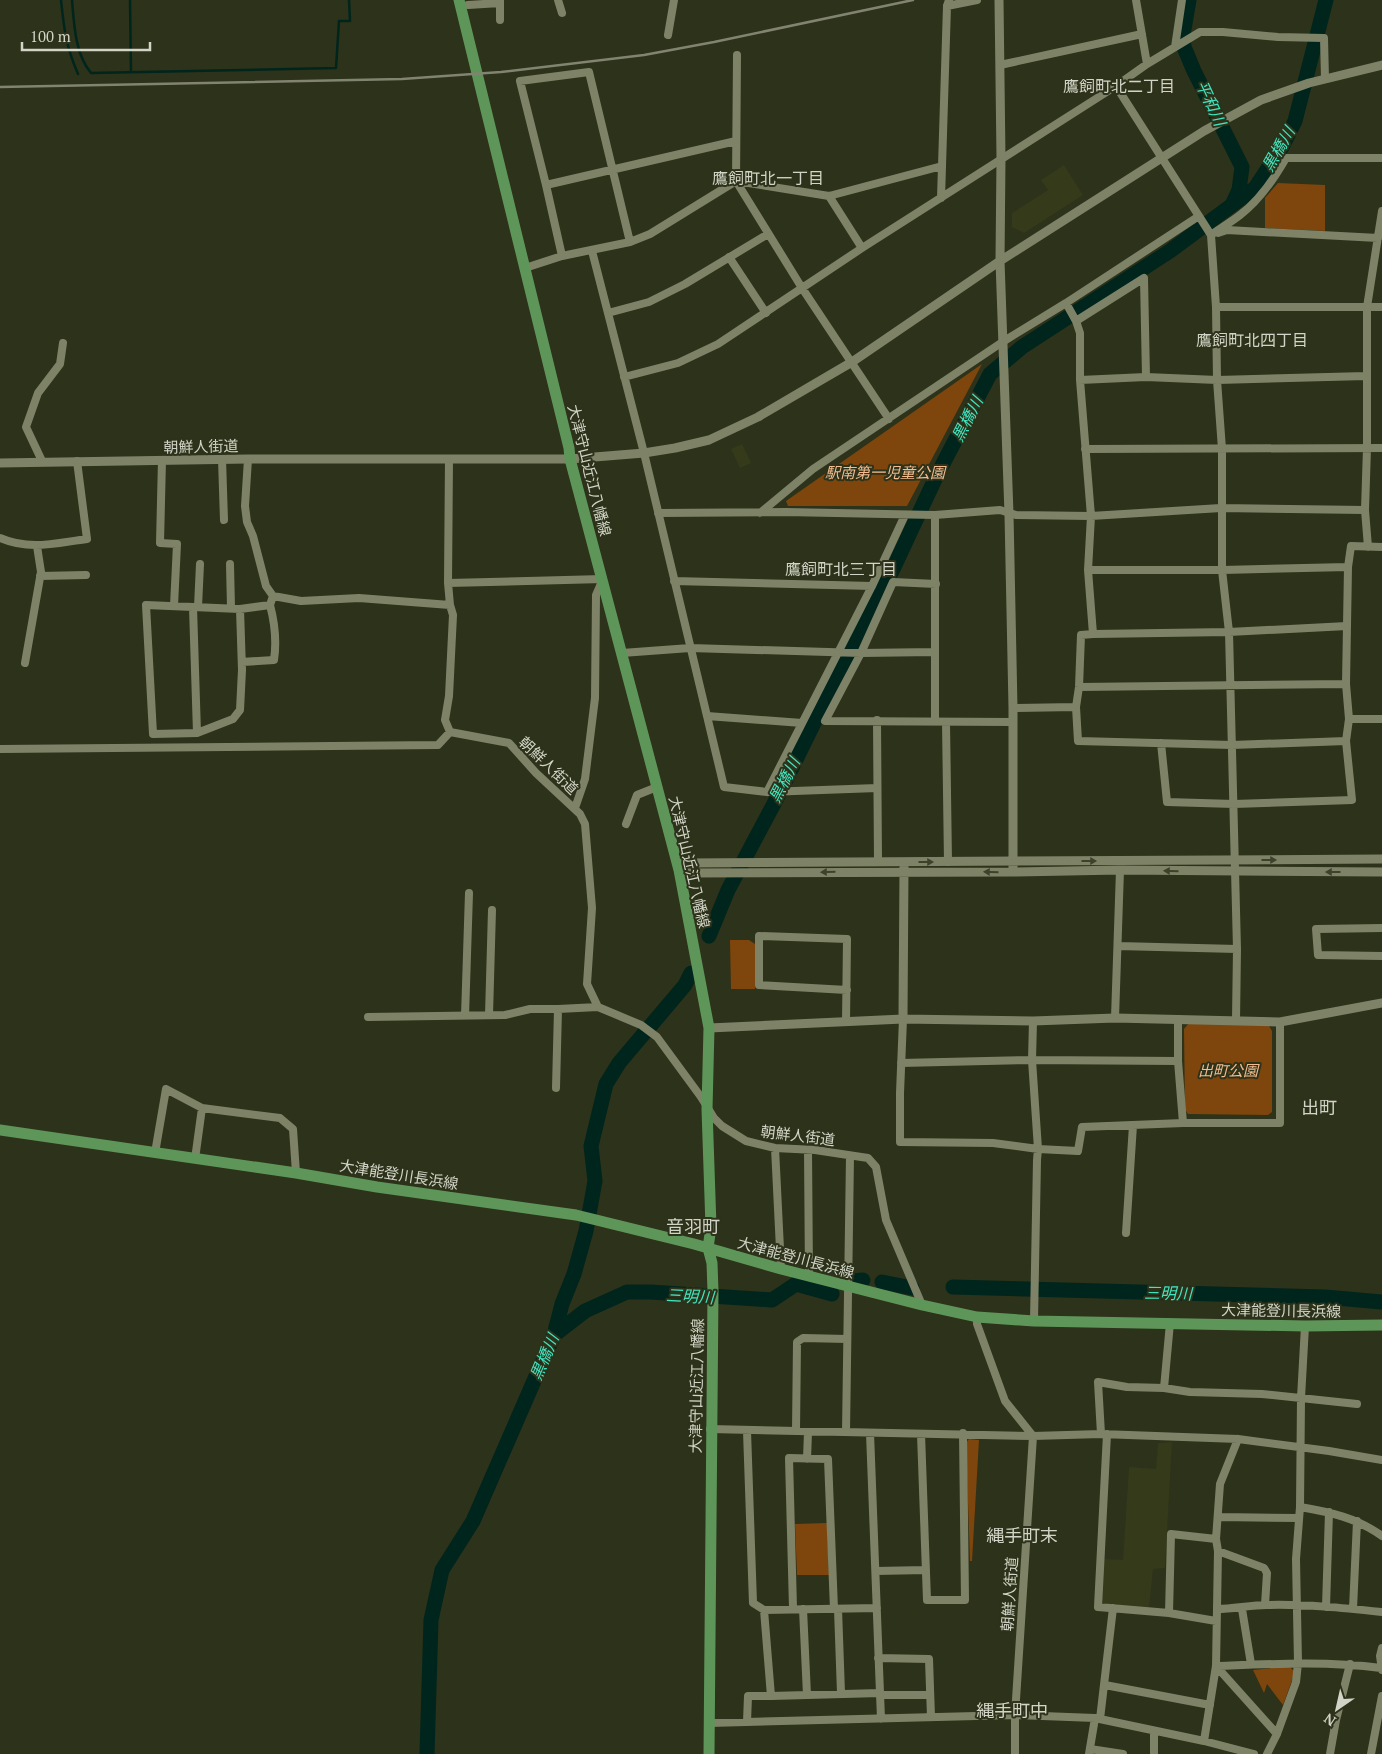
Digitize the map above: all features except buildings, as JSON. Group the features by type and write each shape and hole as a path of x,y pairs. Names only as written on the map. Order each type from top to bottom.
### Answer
{"main road":[{"name":"大津守山近江八幡線","path":"464,2 503,176 569,448 570,459 679,870 709,1028 708,1109 711,1227 708,1248 712,1263 712,1304 708,1754"},
{"name":"大津能登川長浜線","path":"0,1130 593,1218 781,1269 977,1317 1034,1321 1382,1326"}],"street":[{"path":"558,0 562,13"},
{"path":"668,35 674,0"},
{"path":"941,198 948,3 977,0"},
{"path":"999,0 1000,261 1009,514 1013,708 1013,872"},
{"path":"1136,0 1147,64"},
{"path":"1174,46 1182,0"},
{"path":"464,2 500,2 500,20"},
{"path":"624,377 678,364 718,344 862,248 1116,86 1174,46 1200,32 1324,38 1325,79"},
{"path":"1000,65 1142,34"},
{"path":"737,55 736,181 802,288 889,419"},
{"path":"248,459 570,459 644,453 709,440 758,417 852,362 1000,261 1204,131 1261,100 1325,79 1382,65"},
{"path":"562,256 520,81 589,72 630,242"},
{"path":"1116,86 1211,234 1222,450 1222,570 1230,632 1236,871 1236,1020"},
{"path":"546,185 736,141"},
{"path":"1211,234 1240,215 1258,198 1275,178 1286,158 1382,158"},
{"path":"525,268 562,256 630,242 650,234 736,181 829,196 942,166"},
{"path":"829,196 862,248"},
{"path":"1368,547 1365,510 1367,307 1382,211"},
{"path":"759,513 814,470 1004,341 1199,216"},
{"path":"1211,234 1227,230 1378,238"},
{"path":"608,313 650,302 685,284 768,234"},
{"path":"592,251 644,453 724,787 767,792 877,788"},
{"path":"729,257 766,313"},
{"path":"1076,321 1144,278 1146,377"},
{"path":"1066,303 1080,333 1080,380 1091,516 1088,570 1093,634"},
{"path":"1216,307 1382,307"},
{"path":"42,461 26,427 38,393 60,364 63,343"},
{"path":"1080,380 1146,377 1217,380 1366,376"},
{"path":"1085,449 1382,448"},
{"path":"222,459 224,520"},
{"name":"朝鮮人街道","path":"0,463 248,459 245,506 247,522 253,536 266,586 273,596"},
{"path":"0,749 438,745 450,732 446,720 453,615 448,583 449,459"},
{"path":"162,460 160,543 177,544 174,606"},
{"path":"0,538 12,544 37,546 87,539 77,461"},
{"path":"658,513 935,515 1000,510 1016,515 1091,516 1221,508 1365,510"},
{"path":"767,792 907,515"},
{"path":"935,515 936,584 934,652 936,721"},
{"path":"25,663 41,572 37,546"},
{"path":"1161,743 1167,802 1234,804 1352,800 1346,741 1349,719 1346,684 1348,567 1351,546 1382,547"},
{"path":"197,733 196,607 200,564"},
{"path":"230,564 236,609 242,662 240,710 233,719 197,733 153,734 146,605 236,609 270,605"},
{"path":"1088,570 1222,570 1348,567"},
{"path":"40,576 86,575"},
{"path":"448,583 603,579 596,595 595,698 585,779 574,808"},
{"path":"674,581 872,586"},
{"path":"936,584 893,582 860,654 825,721 1013,722"},
{"path":"242,662 274,660 276,626 270,605 273,596 301,601 359,598 450,605"},
{"path":"1346,741 1232,745 1078,741 1076,707 1080,686 1081,635 1230,632 1347,626"},
{"path":"622,653 690,648 860,654 934,652"},
{"path":"1080,686 1346,684"},
{"path":"1013,708 1076,707"},
{"path":"707,716 802,723"},
{"path":"1349,719 1382,719"},
{"path":"877,720 878,862"},
{"path":"946,722 948,862"},
{"name":"朝鮮人街道","path":"450,732 509,743 536,773 580,814 585,824 592,908 587,984 598,1007 641,1025 656,1037 722,1126 746,1141 775,1148 808,1150 868,1158 876,1167 886,1220 922,1305"},
{"path":"626,824 637,795 658,787"},
{"path":"679,870 688,863 1382,859"},
{"path":"904,862 900,1142 993,1143 1038,1150 1078,1151 1082,1127 1183,1123 1280,1123 1280,1022"},
{"path":"679,870 690,873 1120,870 1382,872"},
{"path":"1115,1018 1120,870"},
{"path":"465,1016 469,892"},
{"path":"489,1014 492,910"},
{"path":"1382,928 1316,929 1318,956 1382,956"},
{"path":"846,1022 847,990 847,940 759,936 759,984 847,990"},
{"path":"1118,946 1237,949"},
{"path":"709,1028 903,1019 1033,1021 1115,1018 1280,1022 1382,1003"},
{"path":"368,1017 505,1015 530,1009 598,1007"},
{"path":"556,1088 558,1009"},
{"path":"1178,1020 1178,1061 1183,1123"},
{"path":"1033,1021 1032,1060 1038,1150 1034,1321"},
{"path":"901,1063 1032,1060 1178,1061"},
{"path":"155,1153 166,1089 202,1108 280,1118 293,1129 296,1173"},
{"path":"195,1159 202,1108"},
{"path":"1126,1233 1133,1125"},
{"path":"775,1148 781,1269"},
{"path":"808,1150 809,1276"},
{"path":"846,1432 850,1156"},
{"path":"977,1317 977,1324 1005,1401 1033,1436"},
{"path":"1164,1388 1170,1323"},
{"path":"1266,1754 1277,1734 1296,1682 1298,1663 1296,1559 1300,1507 1301,1398 1305,1326"},
{"path":"796,1431 797,1342 803,1338 847,1339"},
{"path":"1216,1621 1169,1613 1098,1607 1104,1434 1098,1382 1127,1387 1164,1388 1190,1392 1262,1394 1357,1404"},
{"path":"710,1429 1033,1436 1104,1434 1238,1439 1382,1460"},
{"path":"747,1431 753,1603 764,1610 877,1608"},
{"path":"808,1432 808,1459"},
{"path":"870,1433 881,1719"},
{"path":"921,1434 927,1600 965,1600 963,1433"},
{"name":"朝鮮人街道","path":"1015,1754 1015,1715 1033,1436"},
{"path":"1204,1741 1216,1666 1218,1551 1216,1539 1220,1484 1238,1439"},
{"path":"793,1608 789,1458 828,1459 840,1693"},
{"path":"1300,1507 1329,1512 1357,1521 1382,1536"},
{"path":"1326,1606 1329,1512"},
{"path":"1219,1517 1298,1518"},
{"path":"1354,1609 1357,1521"},
{"path":"1169,1613 1171,1534 1216,1539"},
{"path":"1218,1551 1264,1568 1267,1573 1265,1605"},
{"path":"876,1571 926,1570"},
{"path":"1217,1610 1265,1605 1326,1606 1382,1612"},
{"path":"1112,1608 1105,1685 1089,1752 1123,1754"},
{"path":"1242,1608 1251,1664"},
{"path":"802,1609 807,1695"},
{"path":"764,1610 771,1696"},
{"path":"1382,1648 1380,1656 1382,1672"},
{"path":"878,1658 928,1659 931,1717"},
{"path":"1216,1666 1298,1663 1350,1664 1381,1668"},
{"path":"1330,1754 1336,1720 1350,1664"},
{"path":"1216,1666 1277,1734"},
{"path":"1105,1685 1210,1705"},
{"path":"747,1722 748,1696 840,1693 930,1695"},
{"path":"1371,1754 1382,1696"},
{"path":"709,1723 1015,1715 1097,1719 1204,1741 1254,1754"},
{"path":"1154,1731 1154,1754"}],"shaded area":[{"path":"1064,165 1083,195 1024,233 1012,227 1012,213 1048,190 1041,180"},
{"path":"742,444 751,463 740,468 731,449"},
{"path":"1172,1442 1165,1568 1153,1569 1149,1609 1105,1605 1101,1600 1103,1559 1123,1560 1129,1467 1156,1469 1158,1443"}],"green space":[{"path":"1278,183 1325,185 1325,231 1265,228 1265,198"},
{"name":"駅南第一児童公園","path":"982,364 907,506 788,506 786,501"},
{"path":"730,940 749,940 755,944 755,989 731,989"},
{"name":"出町公園","path":"1189,1023 1268,1024 1272,1031 1272,1112 1268,1115 1188,1114 1185,1109 1184,1029"},
{"path":"969,1439 979,1440 972,1561 970,1561 966,1443"},
{"path":"827,1523 829,1575 797,1575 795,1524"},
{"path":"1289,1666 1295,1672 1283,1705 1267,1684 1264,1693 1253,1670"}],"waterway":[{"path":"61,0 66,38 78,74"},
{"path":"72,0 78,48 91,73 336,68 339,21 350,21 349,0"},
{"path":"130,0 131,72"},
{"name":"平和川","path":"1189,0 1183,35 1184,47 1242,167 1239,190 1233,203"},
{"name":"黒橋川","path":"709,936 728,890 777,798 845,660 893,569 936,477 990,374 1022,347 1170,251 1255,188 1282,147 1295,121 1326,0"},
{"name":"黒橋川","path":"427,1754 431,1620 442,1570 473,1521 554,1335 586,1231 595,1181 591,1146 606,1084 619,1063 685,985 691,973"},
{"name":"三明川","path":"854,1281 863,1280"},
{"name":"三明川","path":"882,1282 912,1288"},
{"name":"三明川","path":"554,1335 585,1311 627,1292 772,1300 796,1284 832,1294"},
{"name":"三明川","path":"953,1287 1325,1297 1382,1302"}],"railway":[{"path":"0,87 402,79 501,72 644,55 913,0"}],"district":[{"name":"鷹飼町北二丁目","path":"1119,86"},
{"name":"鷹飼町北一丁目","path":"768,178"},
{"name":"鷹飼町北四丁目","path":"1252,340"},
{"name":"鷹飼町北三丁目","path":"841,569"},
{"name":"出町","path":"1319,1107"},
{"name":"音羽町","path":"693,1226"},
{"name":"縄手町末","path":"1022,1535"},
{"name":"縄手町中","path":"1012,1710"}]}
